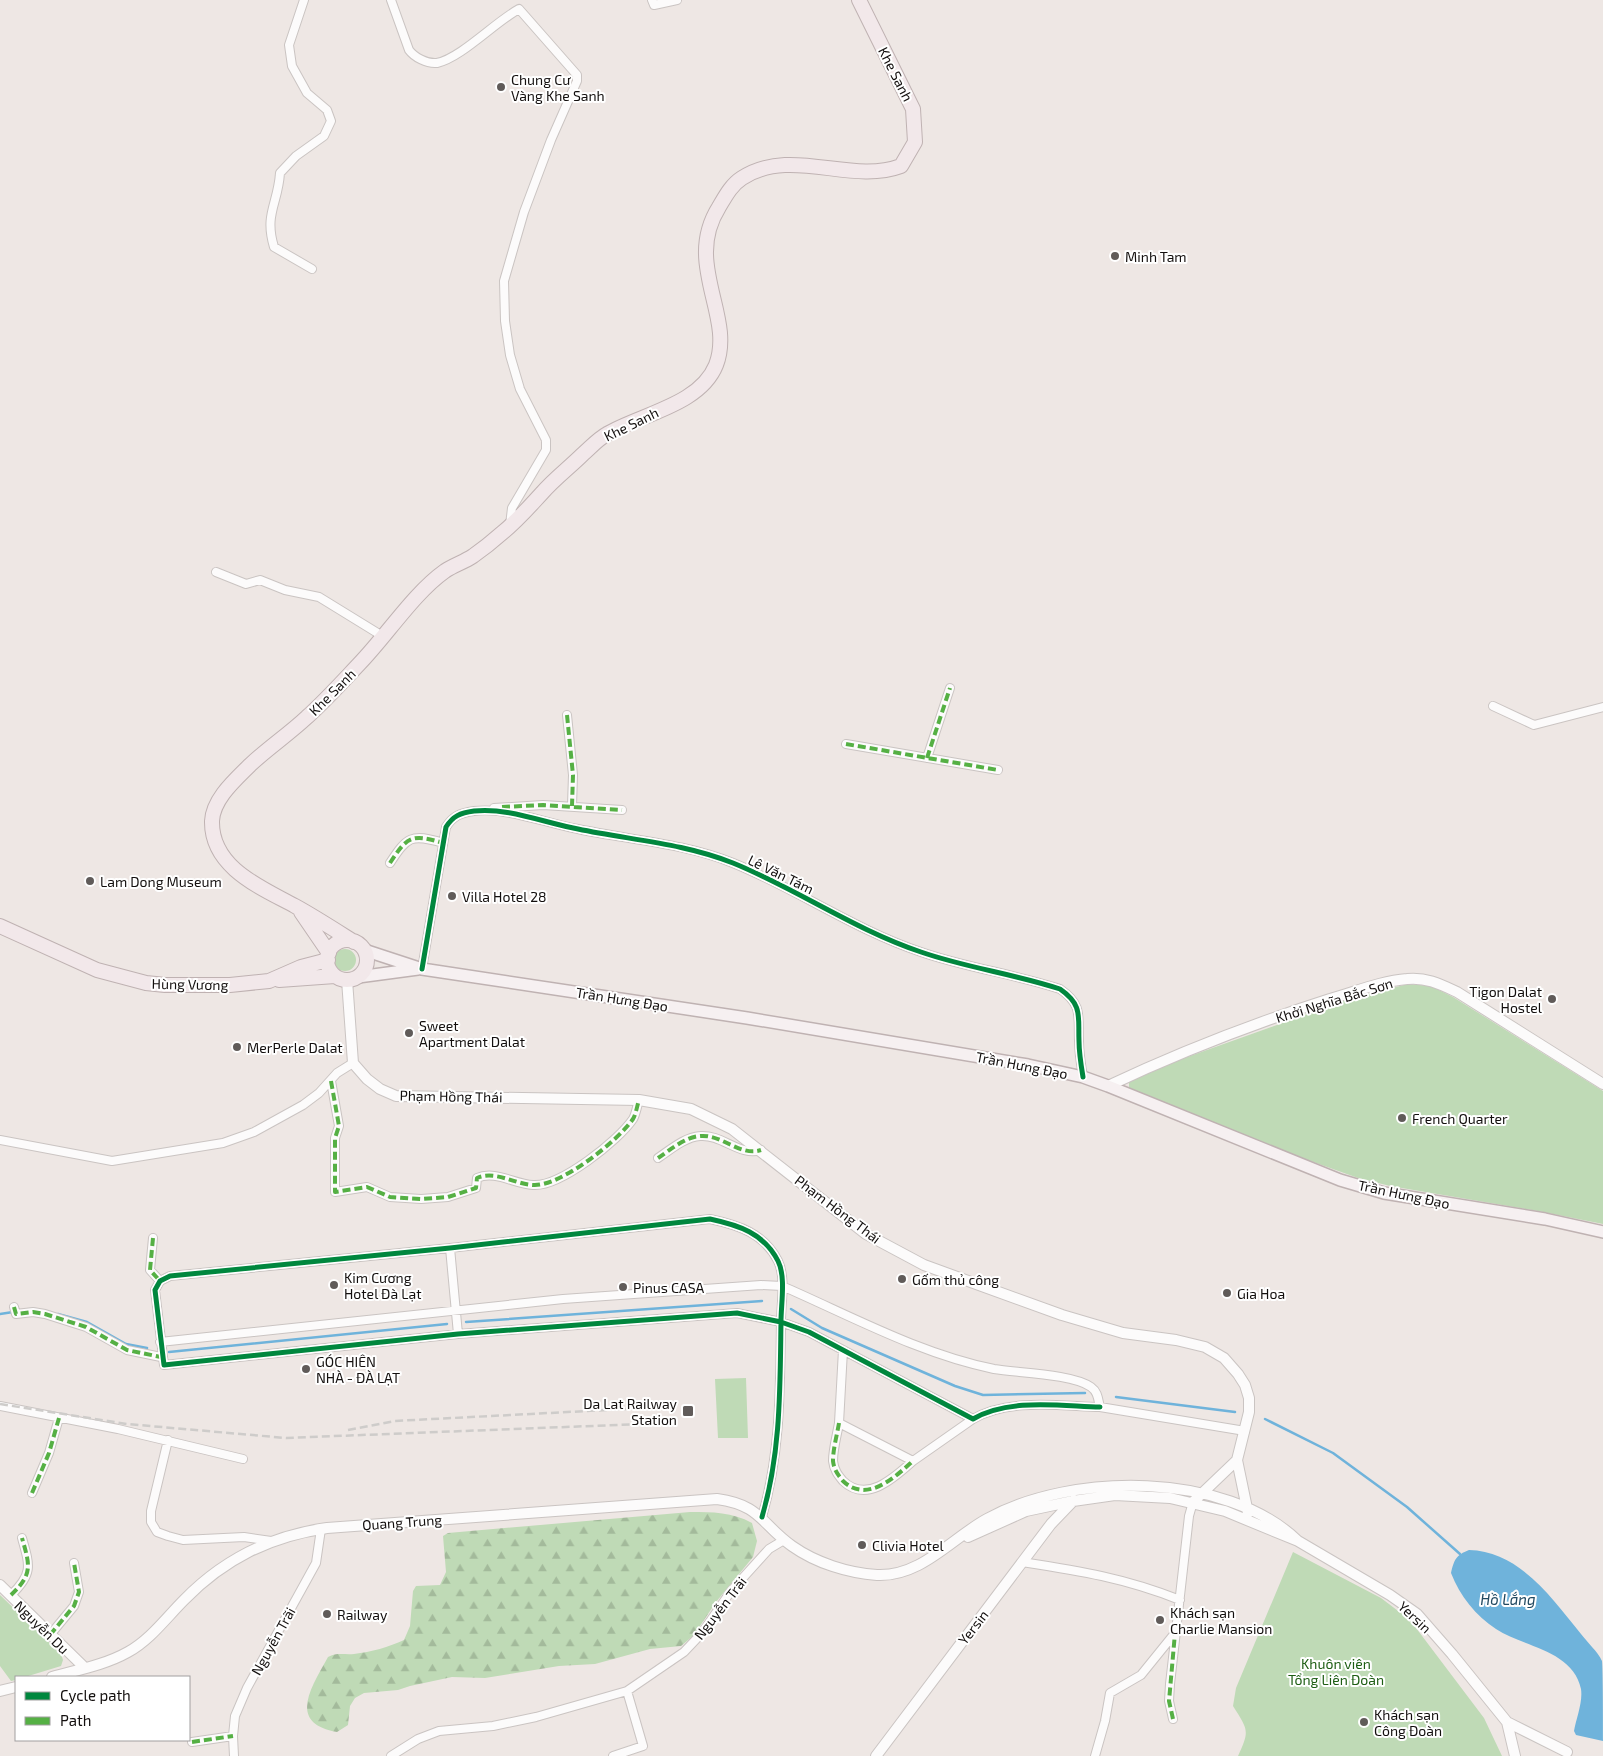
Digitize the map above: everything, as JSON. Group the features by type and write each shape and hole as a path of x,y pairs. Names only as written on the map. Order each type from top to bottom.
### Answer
{"highway":[{"name":"Khe Sanh","path":"359,946 298,907 255,885 234,869 219,850 212,820 219,799 253,762 308,716 444,572 474,555 510,527 543,491 604,435 639,418 681,402 706,380 716,365 720,338 705,261 710,221 730,189 742,178 763,169 791,163 870,172 887,172 901,166 915,142 913,109 859,0"},
{"name":"Khe Sanh","path":"298,907 328,956"},
{"name":"Hùng Vương","path":"0,926 97,970 146,983 201,986 269,981 328,956"},
{"path":"269,981 346,977 366,967 367,961 359,946 342,942 332,948 328,956 331,971 346,977"}],"main road":[{"name":"Trần Hưng Đạo","path":"359,946 422,969 958,1052 1082,1077 1340,1180 1384,1193 1545,1219 1603,1232"},
{"name":"Trần Hưng Đạo","path":"346,977 422,969"}],"street":[{"path":"304,0 289,45 292,66 307,93 327,110 331,121 324,136 296,156 280,173 279,188 269,216 269,230 274,247 312,269"},
{"path":"391,0 409,50 415,56 428,62 444,60 519,9 577,75 577,81 551,140 524,212 504,280 504,321 510,355 520,389 546,440 546,450 512,508 510,527"},
{"path":"652,0 654,5 677,0"},
{"path":"216,572 246,584 260,580 285,590 318,597 384,637"},
{"path":"927,758 950,688"},
{"path":"1493,706 1534,725 1603,707"},
{"path":"567,715 573,775 572,806"},
{"path":"846,744 998,770"},
{"path":"475,811 527,805 622,810"},
{"name":"Lê Văn Tám","path":"422,969 446,827 452,819 460,814 475,811 495,811 579,830 667,844 709,854 735,864 882,936 921,952 1060,989 1072,997 1079,1012 1082,1077"},
{"path":"390,863 403,843 411,838 421,837 442,843"},
{"path":"0,1140 112,1161 233,1141 280,1119 313,1098 338,1073 354,1063 346,977"},
{"name":"Khởi Nghĩa Bắc Sơn","path":"1108,1086 1257,1024 1352,992 1408,979 1436,981 1457,992 1603,1084"},
{"name":"Phạm Hồng Thái","path":"354,1063 367,1079 380,1089 396,1096 639,1100 668,1103 692,1109 712,1117 761,1150 866,1234 924,1265 1062,1314 1115,1330 1205,1347 1224,1358 1245,1385 1249,1398 1245,1431 1237,1460"},
{"path":"331,1081 339,1126 335,1138 334,1192 367,1187 390,1197 407,1200 448,1197 476,1188 477,1178 485,1174 532,1186 557,1179 592,1158 612,1142 634,1118 639,1100"},
{"path":"658,1158 686,1140 700,1136 710,1137 752,1153 761,1150"},
{"path":"762,1517 772,1482 778,1438 781,1322 782,1286 779,1263 768,1245 753,1233 735,1225 710,1219 450,1248 170,1276 160,1281 155,1290 161,1357 164,1365 458,1334 738,1313 781,1322 809,1332 973,1419"},
{"path":"153,1238 150,1270 160,1281"},
{"path":"450,1248 458,1334"},
{"path":"160,1342 588,1297 760,1285 782,1286 912,1344 964,1363 1019,1373 1077,1380 1092,1387 1097,1393 1100,1407"},
{"path":"15,1310 51,1316 86,1327 127,1350 161,1357"},
{"path":"843,1350 839,1423 833,1462 836,1474 846,1484 860,1489 874,1489 888,1483 913,1461 973,1419 1001,1409 1028,1406 1100,1407 1245,1431"},
{"path":"0,1406 168,1440 243,1459"},
{"path":"32,1493 49,1454 59,1418"},
{"path":"839,1423 913,1461"},
{"path":"168,1440 151,1511 150,1522 157,1532 183,1540 244,1537 271,1541"},
{"path":"1173,1719 1169,1701 1175,1633 1193,1502 1237,1460"},
{"path":"1237,1460 1250,1521"},
{"name":"Yersin","path":"876,1756 1022,1562 1072,1501 1094,1488 1155,1487 1202,1494 1247,1508 1285,1529 1298,1542"},
{"path":"958,1541 976,1525 1019,1504 1036,1498 1094,1488"},
{"name":"Yersin","path":"1072,1501 1132,1496 1193,1502 1250,1521 1298,1542 1390,1594 1416,1614 1452,1654 1507,1722 1565,1754 1578,1756"},
{"name":"Quang Trung","path":"56,1676 85,1668 128,1652 145,1639 217,1570 243,1553 271,1541 321,1528 708,1499 734,1502 762,1517 784,1540"},
{"path":"784,1540 803,1553 853,1572 879,1575 895,1573 911,1567 958,1541 1026,1511 1072,1501"},
{"name":"Nguyễn Trãi","path":"234,1756 235,1716 247,1688 316,1563 321,1528"},
{"path":"10,1595 28,1576 29,1568 22,1538"},
{"name":"Nguyễn Trãi","path":"390,1756 418,1739 439,1731 493,1726 536,1718 627,1691 684,1652 702,1633 731,1591 769,1549 784,1540"},
{"path":"1022,1562 1103,1574 1180,1600"},
{"path":"50,1635 74,1606 79,1592 74,1564"},
{"name":"Nguyễn Du","path":"0,1585 85,1668"},
{"path":"1095,1756 1105,1721 1110,1693 1141,1675 1175,1633"},
{"path":"0,1691 15,1687"},
{"path":"613,1756 643,1746 627,1691"},
{"name":"Yersin","path":"1507,1722 1515,1756"},
{"path":"192,1742 233,1736"}],"green space":[{"path":"345,949 353,952 356,960 353,968 345,971 337,968 334,960 337,952"},
{"name":"French Quarter","path":"1408,984 1431,986 1453,997 1603,1091 1603,1224 1390,1186 1358,1178 1266,1145 1129,1088 1129,1080 1148,1071 1355,997"},
{"path":"746,1378 748,1438 718,1438 715,1379"},
{"path":"690,1512 722,1513 745,1519 752,1523 757,1541 753,1557 716,1602 694,1635 681,1646 650,1649 595,1664 559,1666 485,1678 452,1677 398,1690 364,1693 355,1698 350,1706 348,1725 337,1732 312,1721 307,1703 315,1681 328,1657 338,1654 373,1651 404,1640 410,1626 413,1591 416,1586 440,1585 446,1572 443,1536 448,1533"},
{"name":"Khuôn viên Tổng Liên Đoàn","path":"1293,1552 1381,1598 1410,1620 1484,1718 1502,1756 1238,1756 1246,1730 1233,1706 1236,1688"},
{"path":"0,1595 61,1654 63,1660 61,1666 28,1676 15,1676 15,1680 11,1681 0,1666"}],"water":[{"name":"Hồ Lắng","path":"1469,1550 1487,1552 1504,1558 1533,1579 1598,1654 1602,1661 1603,1741 1576,1735 1574,1731 1580,1705 1581,1689 1576,1676 1568,1666 1546,1651 1496,1629 1475,1612 1464,1597 1451,1573 1456,1558"}],"waterway":[{"path":"466,1322 762,1301"},
{"path":"791,1309 822,1328 955,1386 983,1395 1085,1393"},
{"path":"0,1314 13,1312"},
{"path":"58,1314 87,1322 126,1344 147,1348"},
{"path":"169,1352 447,1324"},
{"path":"1116,1397 1235,1412"},
{"path":"1265,1419 1333,1453 1407,1507 1460,1554"}],"railway":[{"path":"0,1404 127,1424 286,1438 667,1423"},
{"path":"348,1430 395,1421 664,1407"}],"marked path":[{"path":"927,758 950,688"},
{"path":"567,715 573,775 572,806"},
{"path":"846,744 998,770"},
{"path":"502,807 543,805 622,810"},
{"path":"390,863 401,848 411,839 424,838 443,843"},
{"path":"331,1081 339,1126 335,1138 335,1192 367,1187 390,1197 421,1199 448,1197 476,1188 477,1178 484,1176 498,1176 533,1185 544,1184 558,1179 588,1161 615,1139 633,1119 639,1100"},
{"path":"658,1158 683,1141 700,1136 716,1138 746,1150 761,1150"},
{"path":"153,1238 150,1270 160,1281"},
{"path":"14,1307 16,1314 33,1312 45,1314 86,1327 127,1350 161,1357"},
{"path":"32,1493 49,1453 59,1418"},
{"path":"839,1423 833,1461 836,1472 841,1479 852,1487 862,1490 880,1486 913,1461"},
{"path":"11,1595 23,1581 28,1569 22,1538"},
{"path":"50,1635 74,1606 79,1592 74,1563"},
{"path":"1173,1719 1169,1701 1175,1633"},
{"path":"192,1742 233,1736"}],"cycle path":[{"path":"422,969 446,827 454,818 469,812 487,810 513,813 565,826 676,846 714,856 757,873 849,921 897,943 938,958 1060,989 1073,1000 1078,1012 1079,1050 1083,1077"},
{"path":"762,1517 773,1468 778,1420 780,1395 780,1371 781,1346 781,1321 782,1275 778,1261 765,1243 749,1232 730,1224 710,1219 450,1248 170,1276 160,1281 155,1290 164,1365 458,1334 737,1313 781,1322 809,1332 973,1419 987,1412 1018,1406 1100,1407"}],"place":[{"name":"Chung Cư Vàng Khe Sanh","path":"501,87"},
{"name":"Minh Tam","path":"1115,256"},
{"name":"Lam Dong Museum","path":"90,881"},
{"name":"Villa Hotel 28","path":"452,896"},
{"name":"Tigon Dalat Hostel","path":"1552,999"},
{"name":"Sweet Apartment Dalat","path":"409,1033"},
{"name":"MerPerle Dalat","path":"237,1047"},
{"name":"French Quarter","path":"1402,1118"},
{"name":"Gốm thủ công","path":"902,1279"},
{"name":"Kim Cương Hotel Đà Lạt","path":"334,1285"},
{"name":"Pinus CASA","path":"623,1287"},
{"name":"Gia Hoa","path":"1227,1293"},
{"name":"GÓC HIÊN NHÀ - ĐÀ LẠT","path":"306,1369"},
{"name":"Da Lat Railway Station","path":"688,1411"},
{"name":"Clivia Hotel","path":"862,1545"},
{"name":"Railway","path":"327,1614"},
{"name":"Khách sạn Charlie Mansion","path":"1160,1620"},
{"name":"Khách sạn Công Đoàn","path":"1364,1722"}]}
